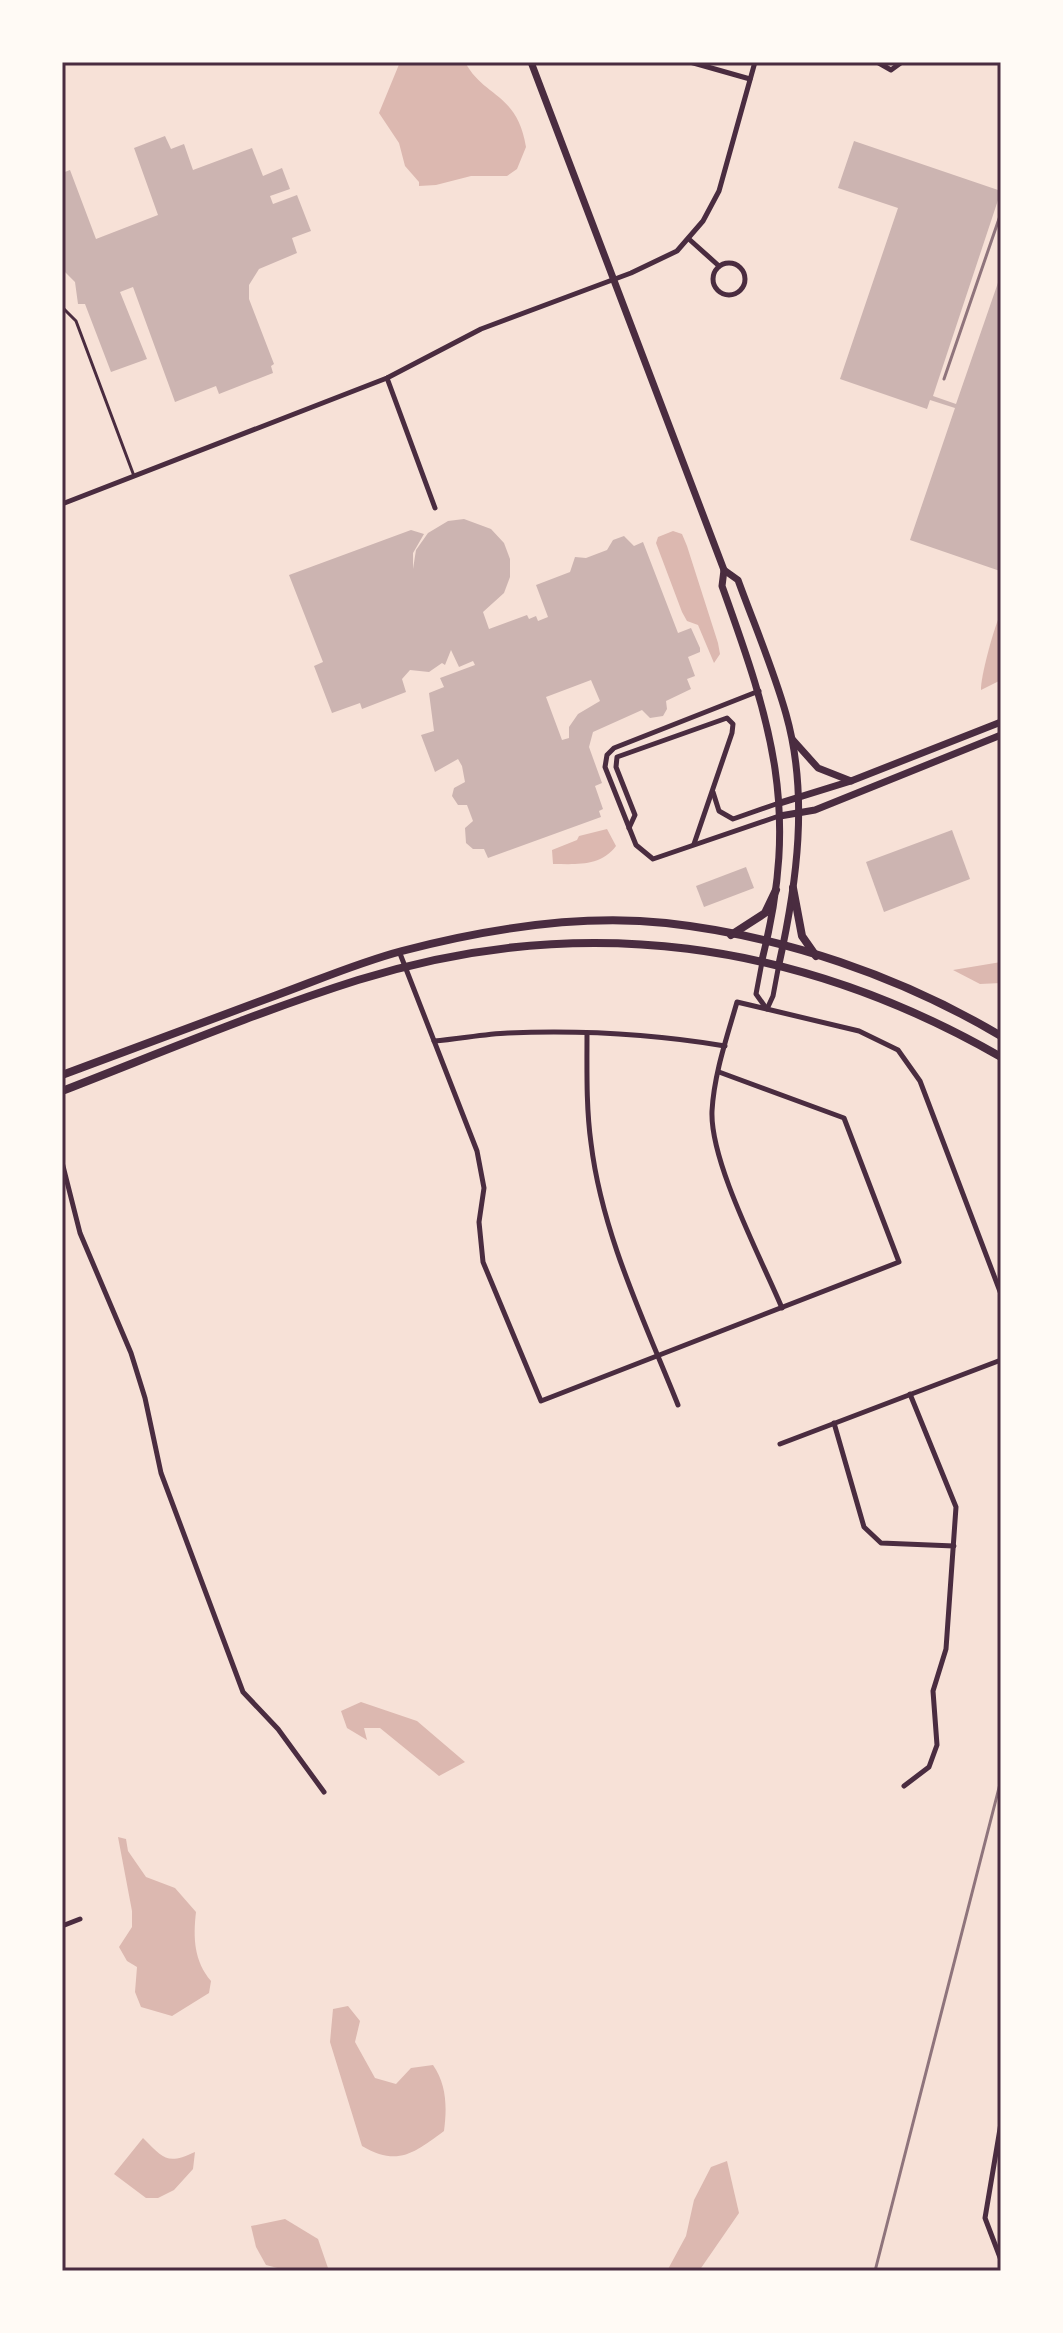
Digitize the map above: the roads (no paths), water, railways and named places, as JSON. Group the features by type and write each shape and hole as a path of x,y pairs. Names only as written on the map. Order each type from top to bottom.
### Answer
{"main road":[{"path":"531,62 724,570 722,586 760,691 775,753 780,803 776,890 762,960"},
{"path":"724,570 738,580 778,689 791,737 799,812 793,888 779,964"},
{"path":"780,803 851,781 1001,722"},
{"path":"780,816 856,794 1001,735"},
{"path":"791,737 818,768 851,781"},
{"path":"793,888 802,936 817,956"},
{"path":"730,936 765,913 776,890"},
{"path":"62,1075 399,951 505,930 586,922 665,923 817,956 881,975 953,1007 1001,1036"},
{"path":"62,1091 358,980 517,947 562,944 704,950 779,964 826,977 890,1002 1001,1057"}],"street":[{"path":"690,62 750,79"},
{"path":"62,504 387,378 481,329 658,262 690,240 719,191 755,62"},
{"path":"877,62 891,70 902,62"},
{"path":"690,240 719,267"},
{"path":"730,263 740,267 745,282 740,292 725,295 716,290 713,275 719,267 730,263"},
{"path":"387,378 435,508"},
{"path":"760,691 609,751 605,761 607,773 639,850 653,859 780,816"},
{"path":"629,828 635,815 616,767 617,757 727,718 733,728 693,845"},
{"path":"713,792 719,811 733,819 780,803"},
{"path":"399,951 477,1151 484,1188 479,1222 483,1262 541,1401 899,1262 844,1118 719,1072"},
{"path":"762,960 756,994 767,1009"},
{"path":"767,1009 773,996 779,964"},
{"path":"782,1308 731,1192 713,1125 719,1072 737,1002 859,1031 898,1050 920,1081 1001,1294"},
{"path":"434,1041 506,1033 648,1034 725,1046"},
{"path":"587,1033 591,1143 600,1194 625,1274 678,1405"},
{"path":"62,1162 80,1233 134,1365 161,1473 243,1692 278,1729 324,1792"},
{"path":"780,1444 1001,1360"},
{"path":"904,1786 929,1767 937,1745 933,1691 946,1649 956,1507 910,1394"},
{"path":"834,1423 864,1527 881,1543 954,1546"},
{"path":"62,1926 80,1919"},
{"path":"1001,2123 985,2218 1001,2260"}],"lane":[{"path":"62,307 76,321 134,476"}],"railway":[{"path":"944,379 1001,213"},
{"path":"875,2271 1001,1780"}]}
